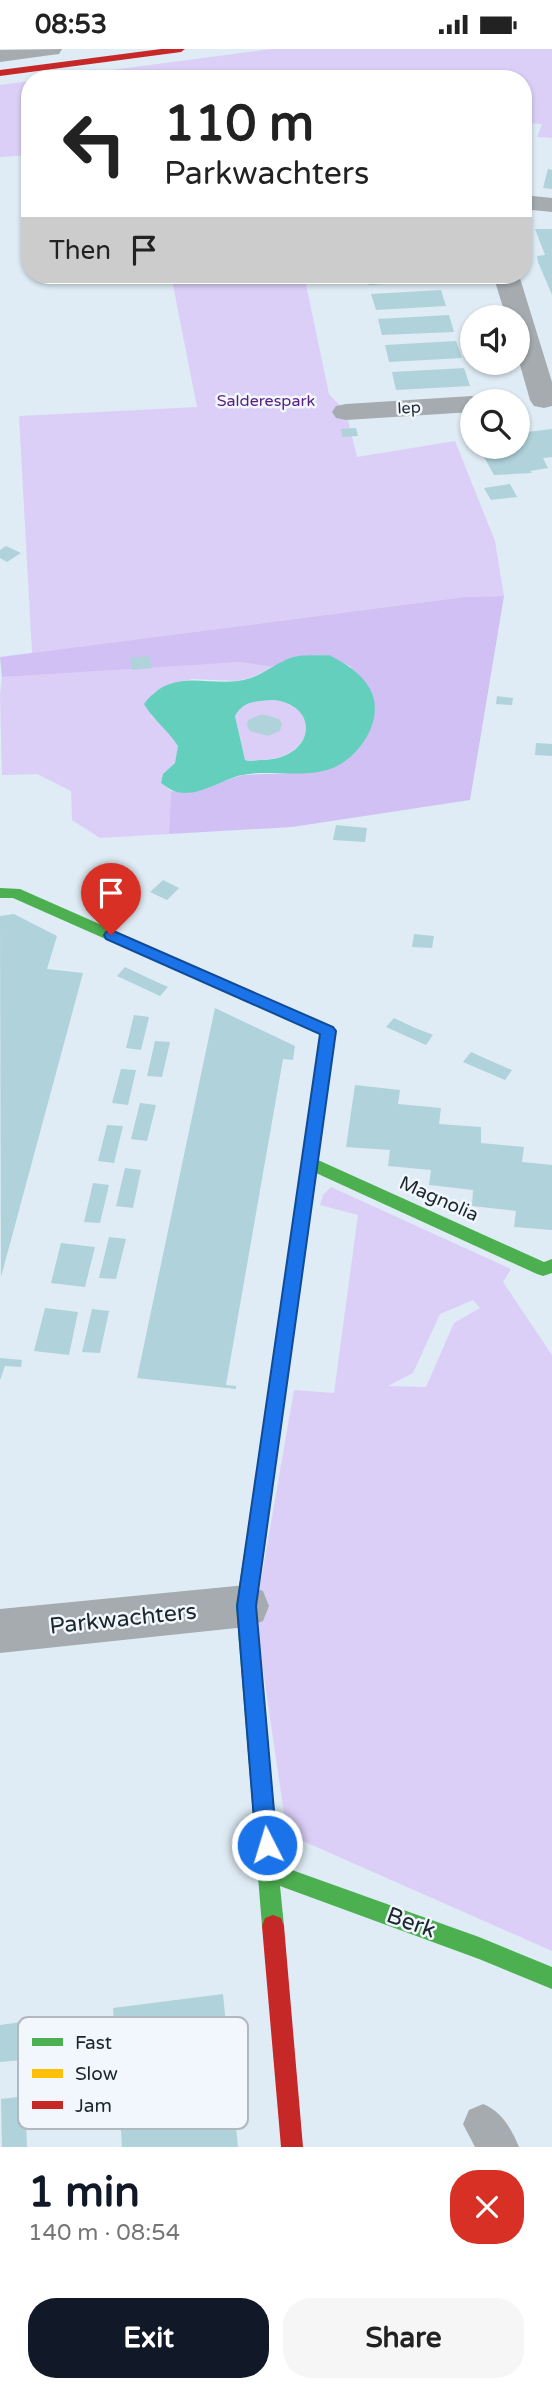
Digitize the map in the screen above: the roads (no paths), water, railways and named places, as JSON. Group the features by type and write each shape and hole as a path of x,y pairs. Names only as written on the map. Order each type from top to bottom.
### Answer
{"street":[{"path":"0,57 51,49"},
{"path":"23,70 181,49"},
{"path":"0,73 21,70"},
{"path":"532,203 552,205"},
{"path":"508,284 538,400"},
{"name":"Iep","path":"346,412 460,405"},
{"path":"0,893 15,893 328,1031 246,1606 292,2147"},
{"name":"Magnolia","path":"309,1163 543,1269 552,1266"},
{"name":"Parkwachters","path":"0,1631 246,1606"},
{"name":"Berk","path":"269,1872 479,1948 552,1978"}],"park label":[{"name":"Salderespark","path":"266,401"}]}
